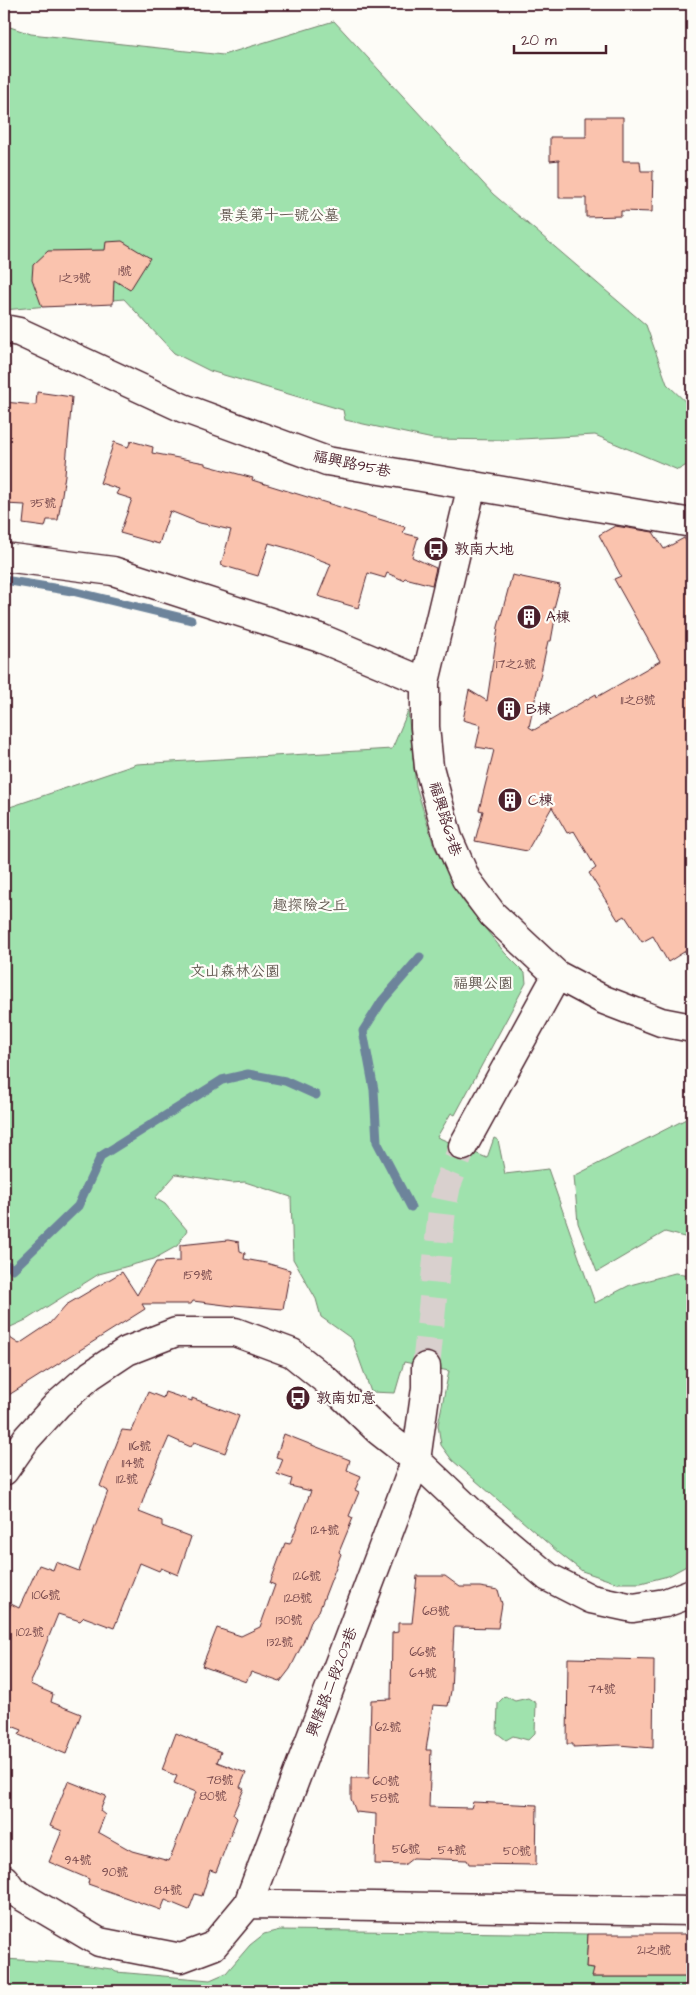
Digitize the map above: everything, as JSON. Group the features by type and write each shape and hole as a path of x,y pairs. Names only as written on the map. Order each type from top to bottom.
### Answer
{"street":[{"name":"福興路95巷","path":"4,329 19,332 183,408 327,461 692,523"},
{"name":"福興路63巷","path":"472,485 425,682 424,728 429,767 448,838 466,879 493,915 557,975 604,1000 661,1022 692,1028"},
{"path":"4,557 113,571 320,638 425,682"},
{"path":"463,1146 557,975"},
{"path":"4,1471 26,1438 57,1405 91,1375 127,1351 176,1332 235,1332 292,1353 328,1382 379,1431 416,1460 464,1506 548,1577 591,1599 633,1608 665,1602 692,1593"},
{"name":"興隆路二段203巷","path":"7,1890 99,1942 181,1958 213,1946 248,1904 416,1460 426,1388 426,1367"},
{"path":"248,1904 692,1911"}],"green space":[{"name":"景美第十一號公墓","path":"334,21 493,194 646,325 667,384 692,408 692,462 678,470 595,435 503,440 433,439 345,420 343,410 210,371 174,353 124,299 4,310 4,25 31,34 223,55"},
{"name":"文山森林公園","path":"408,711 416,786 434,846 463,901 505,953 525,973 526,983 455,1115 451,1113 437,1137 487,1158 494,1138 498,1140 505,1174 548,1169 595,1303 630,1285 675,1273 692,1275 692,1563 668,1576 641,1583 617,1583 582,1571 452,1460 441,1445 438,1425 449,1371 404,1362 395,1393 371,1392 352,1339 321,1317 316,1299 293,1259 291,1197 245,1182 232,1183 176,1174 155,1198 165,1204 187,1230 177,1246 154,1259 99,1274 26,1320 4,1330 4,809 137,764 392,749"},
{"path":"692,1116 692,1239 665,1232 597,1272 578,1223 574,1176"},
{"path":"505,1696 515,1701 528,1698 536,1703 535,1733 528,1740 513,1736 506,1740 497,1733 498,1703"},
{"path":"280,1930 588,1934 586,1968 594,1969 593,1977 692,1977 692,1991 4,1991 5,1959 68,1963 111,1969 116,1972 210,1980 226,1973 250,1945 264,1934"}],"building":[{"path":"586,117 623,117 623,161 640,161 641,171 653,171 652,212 621,211 621,216 586,217 586,198 559,198 559,160 550,161 550,137 586,137"},
{"path":"122,241 150,258 130,290 114,280 113,304 42,307 32,279 33,265 48,251 105,250 106,242"},
{"path":"37,392 72,397 65,475 58,520 47,520 45,527 23,524 25,505 4,504 4,402 36,405"},
{"path":"131,441 153,447 152,453 205,463 205,465 253,478 252,480 405,527 403,533 418,537 412,557 436,568 432,585 405,578 403,580 387,573 385,578 368,573 358,608 318,596 331,564 294,550 269,543 258,576 221,565 231,530 200,523 170,511 159,544 120,533 132,499 116,494 119,489 100,483 114,442 128,447"},
{"path":"615,526 653,532 664,549 684,538 692,550 692,947 668,962 653,936 642,942 625,916 618,920 589,873 596,868 574,831 567,833 552,807 527,851 475,841 483,811 479,810 494,750 476,747 481,725 463,720 469,690 487,701 498,627 512,575 560,585 553,612 556,613 551,641 548,641 529,727 534,730 596,694 597,697 660,661 614,579 621,576 599,535"},
{"path":"228,1240 239,1242 240,1251 245,1253 244,1259 290,1270 283,1309 193,1301 191,1304 142,1304 145,1309 4,1398 4,1334 19,1344 49,1324 66,1305 122,1272 137,1295 156,1262 180,1261 180,1245"},
{"path":"148,1392 163,1398 165,1392 192,1401 192,1398 239,1416 225,1453 194,1442 191,1447 169,1437 147,1488 139,1512 162,1521 162,1526 191,1537 178,1575 161,1568 159,1571 140,1563 114,1628 84,1617 80,1621 58,1614 30,1684 53,1694 51,1702 81,1714 66,1754 19,1735 22,1730 9,1725 4,1736 4,1622 11,1604 19,1608 39,1565 53,1570 56,1562 79,1571 108,1491 100,1486 122,1430 131,1431"},
{"path":"284,1434 350,1460 347,1470 361,1476 355,1490 359,1492 349,1516 353,1518 339,1552 341,1554 319,1611 312,1619 290,1669 280,1682 251,1672 246,1682 202,1666 217,1628 241,1636 260,1627 275,1585 270,1583 285,1543 290,1544 311,1491 290,1486 292,1479 277,1474 283,1459 276,1457"},
{"path":"417,1576 445,1576 460,1587 480,1587 498,1590 502,1604 498,1628 454,1627 451,1691 448,1706 433,1705 426,1750 431,1750 429,1807 471,1808 473,1802 537,1805 536,1865 469,1864 467,1860 413,1858 404,1865 375,1864 376,1814 356,1812 351,1799 351,1778 369,1778 371,1700 391,1699 392,1633 398,1632 398,1623 412,1623"},
{"path":"568,1658 654,1660 653,1748 619,1745 573,1747 573,1744 567,1744"},
{"path":"176,1733 221,1752 217,1762 246,1773 240,1787 244,1789 233,1814 237,1818 216,1872 210,1870 202,1896 195,1894 189,1910 165,1900 161,1910 88,1884 89,1879 49,1862 62,1831 50,1826 68,1781 106,1796 100,1811 105,1815 98,1832 132,1851 169,1861 196,1792 174,1783 177,1776 162,1770"},
{"path":"588,1934 692,1934 692,1977 592,1977 594,1969 586,1968"}],"waterway":[{"path":"4,580 72,591 191,620"},
{"path":"411,1207 377,1142 374,1090 363,1031 382,1001 420,957"},
{"path":"4,1267 7,1265 13,1269 78,1206 101,1156 222,1080 248,1074 285,1081 316,1095"}],"tunnel":[{"path":"426,1367 442,1210 447,1185 463,1146"}],"place":[{"name":"敦南大地","path":"436,549"},
{"name":"A棟","path":"529,617"},
{"name":"B棟","path":"509,709"},
{"name":"C棟","path":"510,800"},
{"name":"敦南如意","path":"298,1398"}],"park label":[{"name":"趣探險之丘","path":"310,905"},
{"name":"福興公園","path":"483,983"}]}
